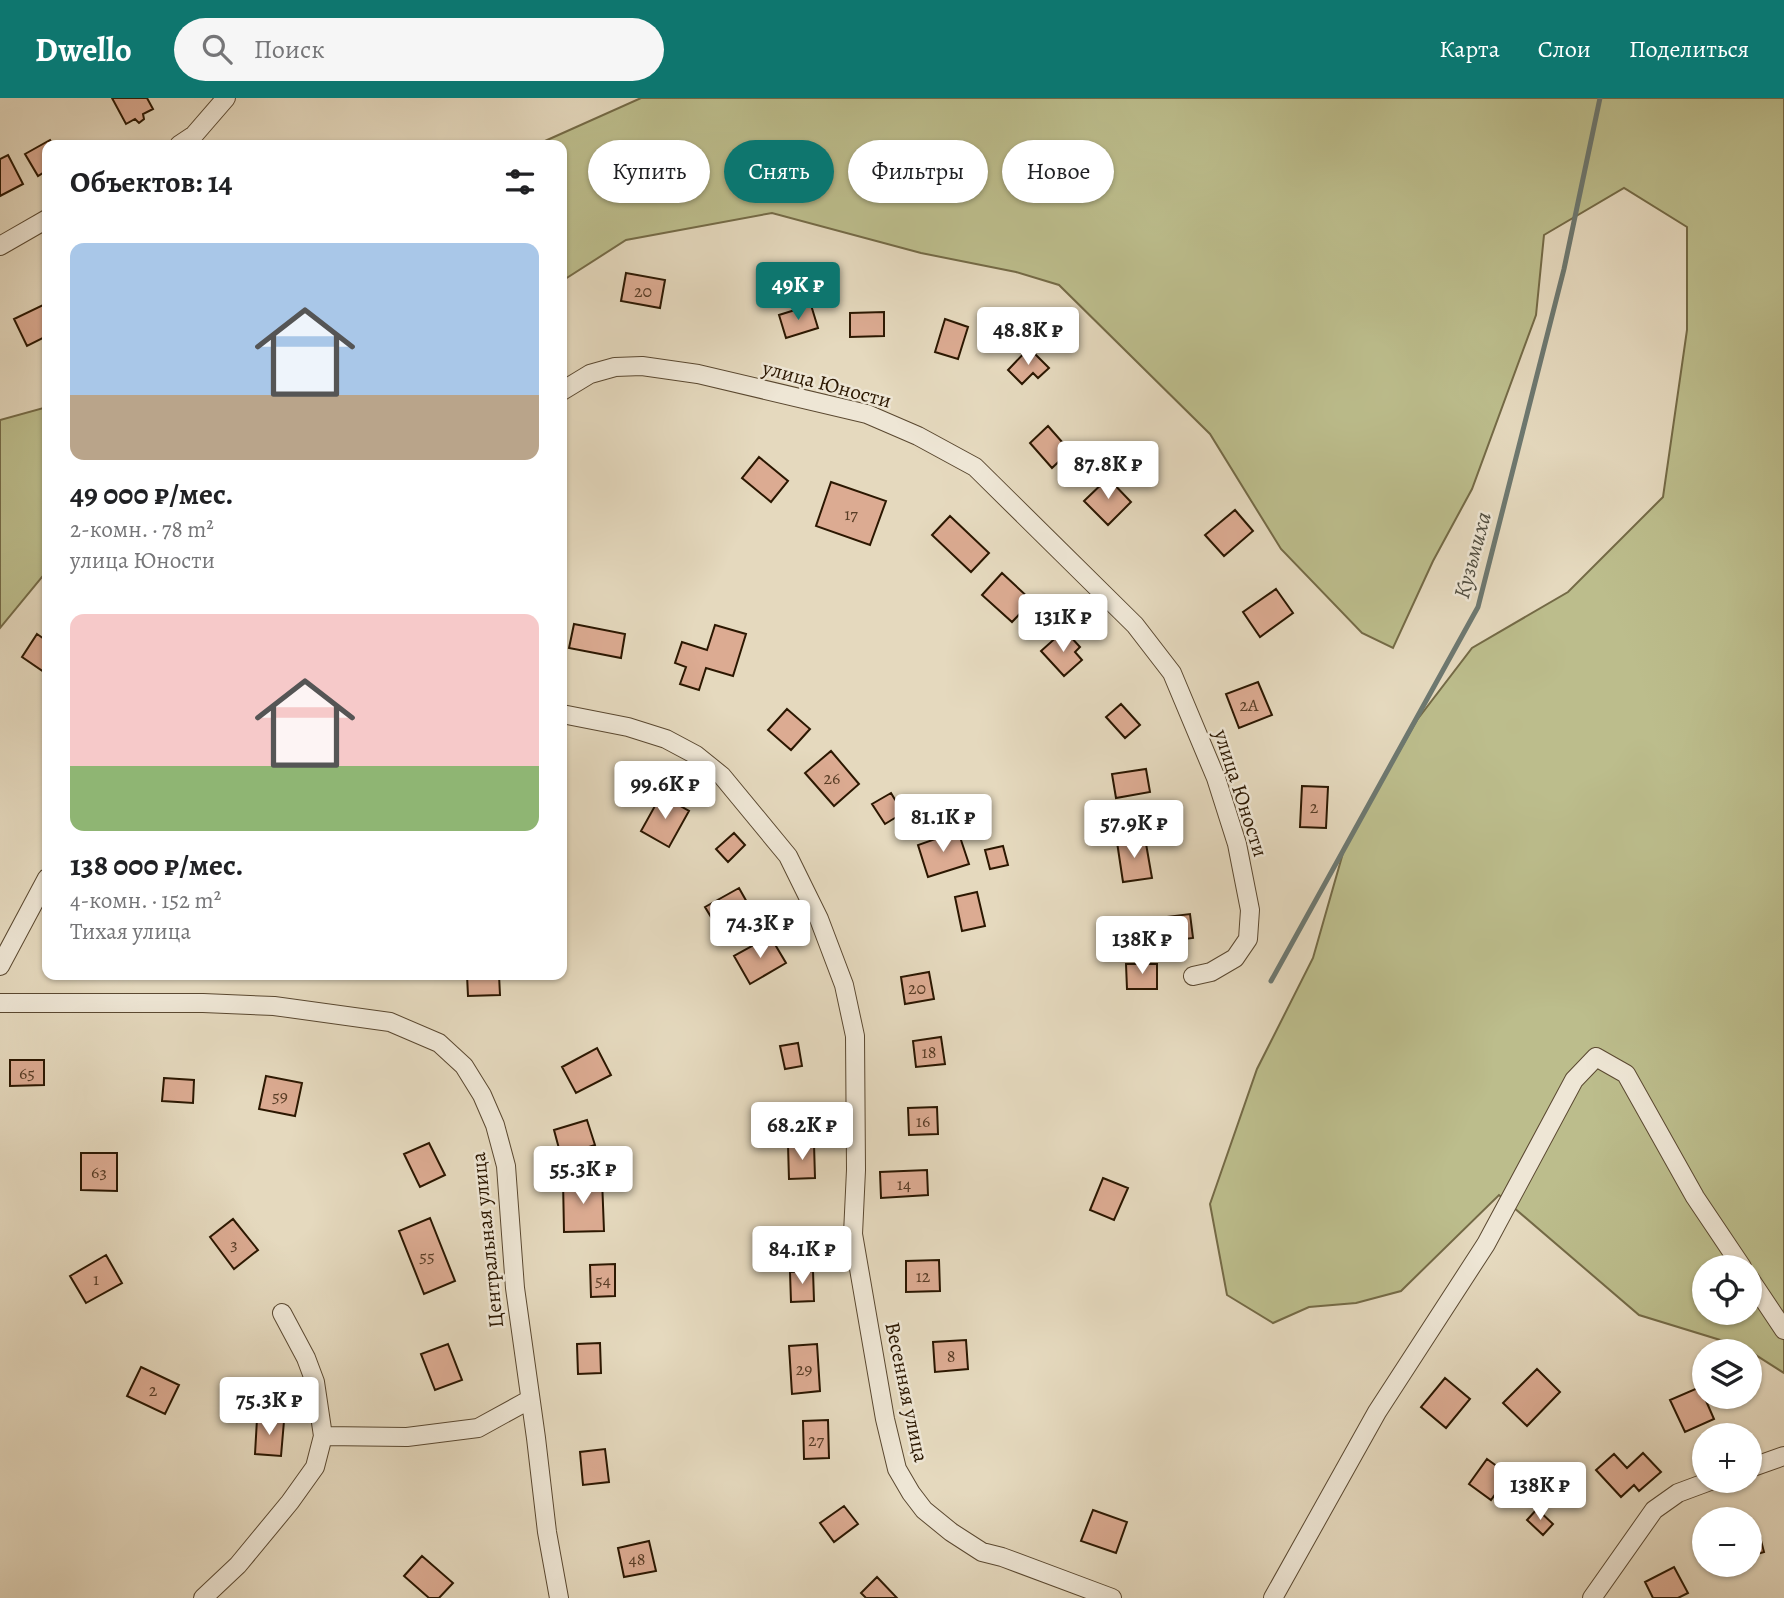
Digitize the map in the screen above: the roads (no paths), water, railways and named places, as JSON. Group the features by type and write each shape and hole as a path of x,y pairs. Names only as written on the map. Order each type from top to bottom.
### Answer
{"street":[{"path":"187,140 226,98"},
{"path":"0,246 42,222"},
{"name":"улица Юности","path":"567,388 590,374 615,367 642,366 698,374 867,414 918,436 975,467 1135,625 1172,673 1216,778 1237,844 1251,910 1248,939 1235,958 1211,972 1193,976"},
{"name":"Весенняя улица","path":"567,715 628,727 666,739 696,755 722,776 788,856 819,919 844,985 855,1036 856,1170 853,1234 885,1419 897,1469 911,1493 924,1510 982,1552 1112,1598"},
{"path":"0,966 42,887"},
{"name":"Центральная улица","path":"0,1003 203,1003 274,1006 390,1022 439,1043 464,1066 482,1095 495,1125 506,1166 515,1288 547,1532 559,1598"},
{"path":"1273,1598 1377,1412 1486,1244 1574,1080 1596,1057 1626,1074 1695,1197 1734,1255"},
{"path":"1762,1297 1784,1330"},
{"path":"203,1598 237,1565 290,1502 315,1467 323,1436 315,1382 306,1358 282,1313"},
{"path":"323,1436 407,1437 478,1428 530,1400"},
{"path":"1762,1464 1784,1456"},
{"path":"1591,1598 1654,1510 1678,1493 1692,1488"}],"waterway":[{"name":"Кузьмиха","path":"1271,981 1478,607 1564,269 1600,98"}]}
